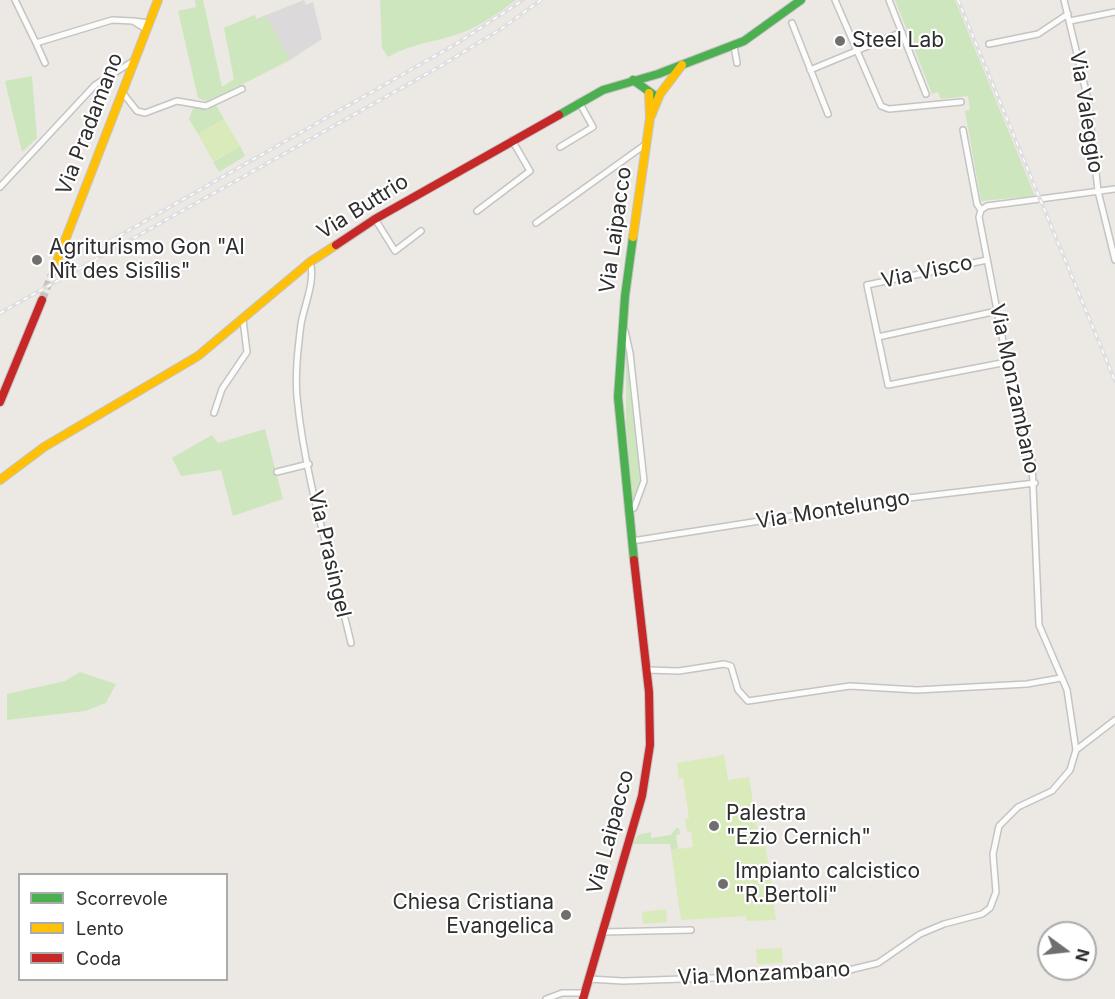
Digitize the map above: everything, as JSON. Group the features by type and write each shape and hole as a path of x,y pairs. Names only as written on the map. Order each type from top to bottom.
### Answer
{"street":[{"path":"15,0 45,63"},
{"name":"Via Pradamano","path":"57,261 158,0"},
{"name":"Via Buttrio","path":"2,477 44,447 198,356 310,262 375,219 579,102 632,80 658,74 734,46 758,33 801,0"},
{"path":"835,0 877,101 884,108 961,102"},
{"path":"889,0 926,94"},
{"name":"Via Valeggio","path":"1064,0 1088,100 1098,191 1115,260"},
{"path":"989,44 1038,34 1069,18 1115,12"},
{"path":"36,43 112,20 133,21 148,26"},
{"path":"792,23 828,114"},
{"path":"810,70 902,32"},
{"path":"734,46 737,63"},
{"path":"0,187 3,179 95,85 135,60"},
{"path":"663,91 683,64"},
{"path":"658,74 664,78 663,91"},
{"path":"647,89 649,76"},
{"path":"632,80 647,89 663,91"},
{"path":"122,92 137,111 142,113 177,101 206,106 242,89"},
{"name":"Via Laipacco","path":"584,996 642,796 651,722 618,397 622,321 650,118 647,89"},
{"name":"Via Laipacco","path":"650,118 663,91"},
{"path":"560,147 593,127 579,102"},
{"name":"Via Monzambano","path":"589,979 624,981 833,974 859,970 889,958 920,934 944,924 982,914 990,908 996,892 993,854 999,826 1018,807 1052,791 1070,770 1076,750 1067,690 1039,625 1035,483 1027,437 1007,362 979,217 981,210 977,204 963,130"},
{"path":"477,211 530,171 512,140"},
{"name":"Via Laipacco","path":"536,223 646,144"},
{"path":"981,210 987,206 1115,189"},
{"path":"375,219 395,251 421,231"},
{"name":"Via Visco","path":"878,337 867,285 987,260"},
{"name":"Via Prasingel","path":"310,262 312,273 301,325 297,388 309,464 330,566 351,643"},
{"path":"0,402 42,300"},
{"path":"997,311 878,337 888,385 1007,362"},
{"path":"214,413 222,388 247,352 243,320"},
{"name":"Via Laipacco","path":"622,321 630,353 644,481 634,508 628,509"},
{"name":"Via Prasingel","path":"277,472 309,464"},
{"name":"Via Montelungo","path":"632,541 900,499 1035,483"},
{"path":"647,670 691,669 724,664 731,666 738,690 748,701 850,686 917,690 1027,684 1061,678"},
{"path":"1076,750 1115,720"},
{"path":"603,932 691,930"},
{"path":"546,999 562,993 584,996"}],"shaded area":[{"path":"304,0 306,5 313,2 322,39 290,60 224,28 255,15 256,19"}],"green space":[{"path":"195,0 203,0 222,87 234,79 224,28 255,15 256,20 266,16 290,60 208,102 198,98 178,11 196,7"},
{"path":"380,0 516,0 491,18 464,32 406,49 388,57 382,48"},
{"path":"895,0 955,0 1035,196 981,201 965,111 970,110 968,96 941,99 938,92 932,94"},
{"path":"32,76 37,138 22,152 5,81"},
{"path":"216,105 224,119 198,134 189,119 194,106 207,110"},
{"path":"224,119 240,146 213,161 198,134"},
{"path":"240,146 245,156 219,172 213,162"},
{"path":"626,349 640,482 633,502 626,421"},
{"path":"265,429 283,499 233,516 221,470 181,476 172,458 212,435 218,443"},
{"path":"80,672 116,684 106,703 85,711 7,720 7,694 65,681"},
{"path":"724,755 728,780 749,777 758,835 764,835 776,920 746,921 746,916 681,920 671,850 693,847 691,831 687,832 685,819 689,818 683,778 679,779 677,763"},
{"path":"676,828 679,828 680,834 676,835 678,849 671,850 670,844 633,844 638,835 651,832 651,838 671,835"},
{"path":"666,909 667,922 643,924 642,912"},
{"path":"782,948 783,963 757,964 756,949"}],"tunnel":[{"path":"42,300 57,261"}],"railway":[{"path":"96,249 456,44 523,0"},
{"path":"0,313 439,67 501,29 541,0"},
{"path":"958,0 1115,381"}],"traffic: fast":[{"path":"559,115 603,90 658,74 744,41 801,0"},
{"path":"633,80 654,95"},
{"path":"633,237 625,296 618,397 634,560"}],"traffic: slow":[{"path":"57,261 158,0"},
{"path":"651,116 660,94 682,65"},
{"path":"633,237 650,118 649,93"},
{"path":"0,480 44,447 198,356 310,262 336,245"}],"traffic: jam":[{"path":"336,245 375,219 559,115"},
{"path":"0,402 42,300"},
{"path":"583,999 642,796 650,745 649,692 634,560"}],"place":[{"name":"Steel Lab","path":"840,41"},
{"name":"Agriturismo Gon \"Al Nît des Sisîlis\"","path":"37,260"},
{"name":"Palestra \"Ezio Cernich\"","path":"714,826"},
{"name":"Impianto calcistico \"R.Bertoli\"","path":"723,884"},
{"name":"Chiesa Cristiana Evangelica","path":"566,915"}]}
